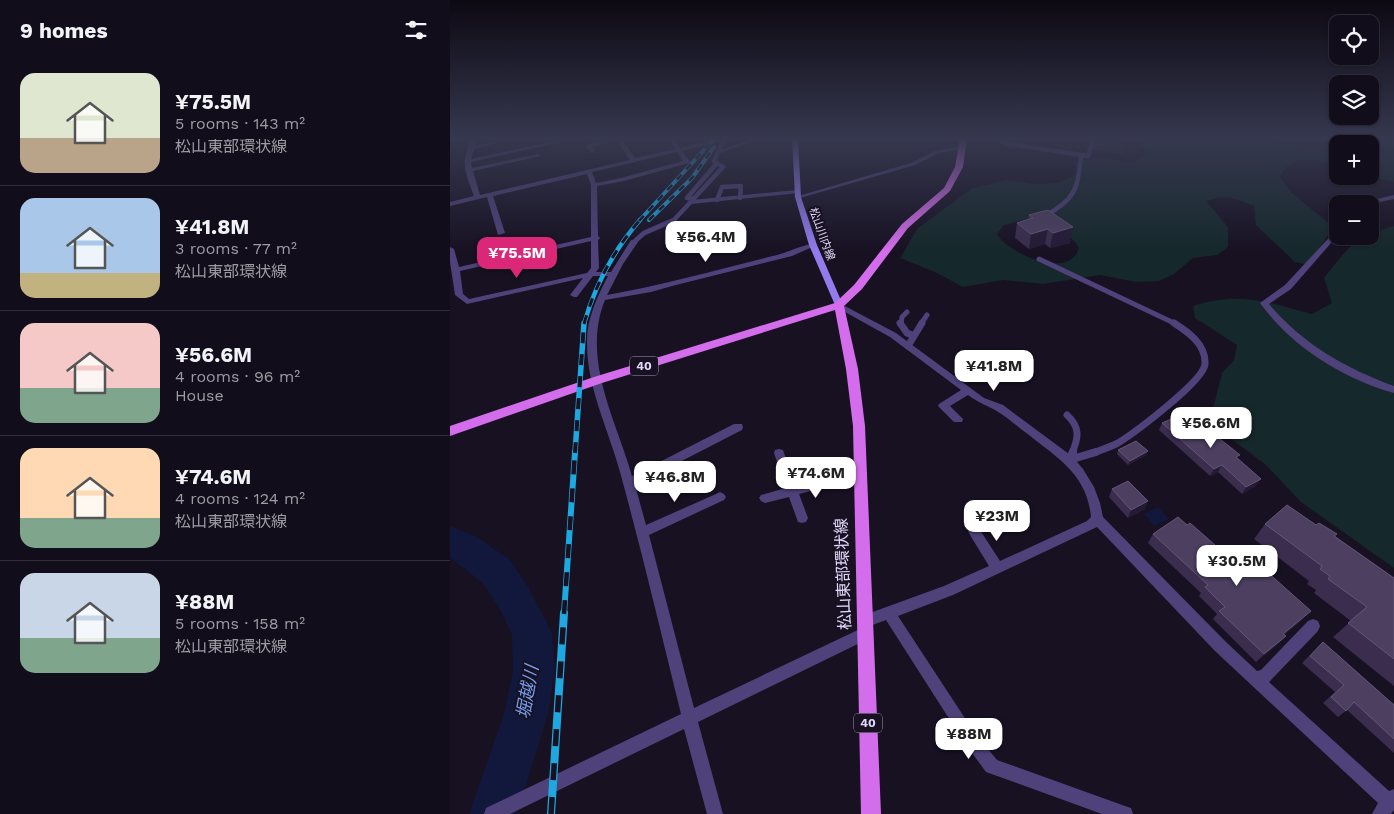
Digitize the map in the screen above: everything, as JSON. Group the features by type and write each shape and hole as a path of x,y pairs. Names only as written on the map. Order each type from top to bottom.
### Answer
{"main road":[{"name":"松山川内線","path":"796,176 797,194 813,245 839,304"},
{"name":"40","path":"450,430 598,380 839,304 858,287 905,226 947,189 954,176"},
{"name":"松山東部環状線","path":"839,304 852,369 859,426 871,814"}],"street":[{"path":"472,176 478,197"},
{"path":"450,204 571,176"},
{"path":"574,295 596,268 594,186 590,176"},
{"path":"594,186 636,176"},
{"path":"692,201 797,194 865,176"},
{"path":"490,195 501,233"},
{"path":"1379,200 1394,197"},
{"path":"456,270 596,238"},
{"path":"1329,241 1288,287 1264,303 1288,329 1317,354 1345,371 1394,390"},
{"path":"634,242 611,274 597,309 591,344 598,380 629,483 688,720 715,814"},
{"path":"603,298 650,290 789,254 813,245"},
{"path":"450,249 456,270 459,295 467,302 592,274 611,274"},
{"path":"450,297 459,295"},
{"path":"839,304 886,331 981,400 999,408 1069,460 1089,489 1097,510 1097,519 1220,646 1388,804"},
{"path":"958,419 943,406 968,390"},
{"path":"629,483 738,427"},
{"path":"779,453 802,518"},
{"path":"765,498 860,474"},
{"path":"641,532 720,497"},
{"path":"492,814 688,720 864,628 888,612 948,591 1091,525 1097,519"},
{"path":"974,531 997,568"},
{"path":"888,612 969,736 992,766 1125,814"},
{"path":"1255,678 1264,677 1313,626"}],"lane":[{"path":"634,242 644,233 672,222 714,176"},
{"path":"1038,220 1070,200 1076,194 1078,176"},
{"path":"718,200 722,187 741,186 740,198"},
{"path":"1040,259 1118,298 1165,318 1198,342 1205,354 1205,365 1201,373 1190,386 1161,410 1118,443 1069,460"},
{"path":"907,312 902,317 900,323 907,332 914,336"},
{"path":"908,346 927,315"},
{"path":"1067,415 1076,422 1079,429 1078,440 1069,460"}],"green space":[{"path":"1074,176 1281,176 1291,192 1329,224 1329,233 1309,265 1295,262 1256,225 1254,206 1225,197 1206,201 1228,227 1228,247 1217,255 1193,258 1174,274 1159,281 1136,282 1100,275 1043,284 1003,280 963,287 937,273 900,258 917,229 972,188 1006,180 1035,184 1058,183","holes":["1031,218 1064,232 1079,248 1073,258 1064,262 1052,263 1038,260 1013,249 997,234 1004,225"]},
{"path":"1379,176 1394,176 1394,182 1379,178"},
{"path":"1394,226 1394,568 1301,502 1266,465 1230,438 1212,413 1222,373 1234,360 1237,345 1195,318 1193,306 1225,299 1239,299 1267,302 1312,314 1332,303 1324,278 1352,245 1379,245 1379,230"}],"water":[{"path":"1158,507 1169,519 1154,526 1144,514"}],"building":[{"path":"1048,210 1073,227 1053,233 1048,229 1031,234 1017,223 1033,218 1029,215"},
{"path":"1183,414 1205,434 1210,431 1240,455 1236,457 1261,479 1246,487 1222,465 1214,469 1162,423"},
{"path":"1136,441 1148,451 1130,461 1118,450"},
{"path":"1128,481 1148,501 1131,510 1112,489"},
{"path":"1287,505 1316,525 1319,523 1337,534 1334,536 1394,578 1394,659 1348,623 1367,607 1328,579 1330,576 1320,569 1322,566 1265,524"},
{"path":"1178,517 1187,525 1190,523 1223,552 1219,555 1243,569 1256,562 1311,611 1283,634 1286,636 1264,654 1219,611 1225,607 1205,587 1208,585 1153,534"},
{"path":"1323,642 1394,705 1394,739 1354,702 1346,711 1331,697 1344,685 1310,656"}],"waterway":[{"name":"堀越川","path":"450,541 464,548 496,571 514,598 532,633 534,671 526,714 493,814"}],"railway":[{"path":"639,221 680,176"},
{"path":"649,220 693,176"},
{"path":"584,324 599,282 613,256 640,220"},
{"path":"575,453 584,323"},
{"path":"564,614 575,452"},
{"path":"551,814 564,613"}]}
